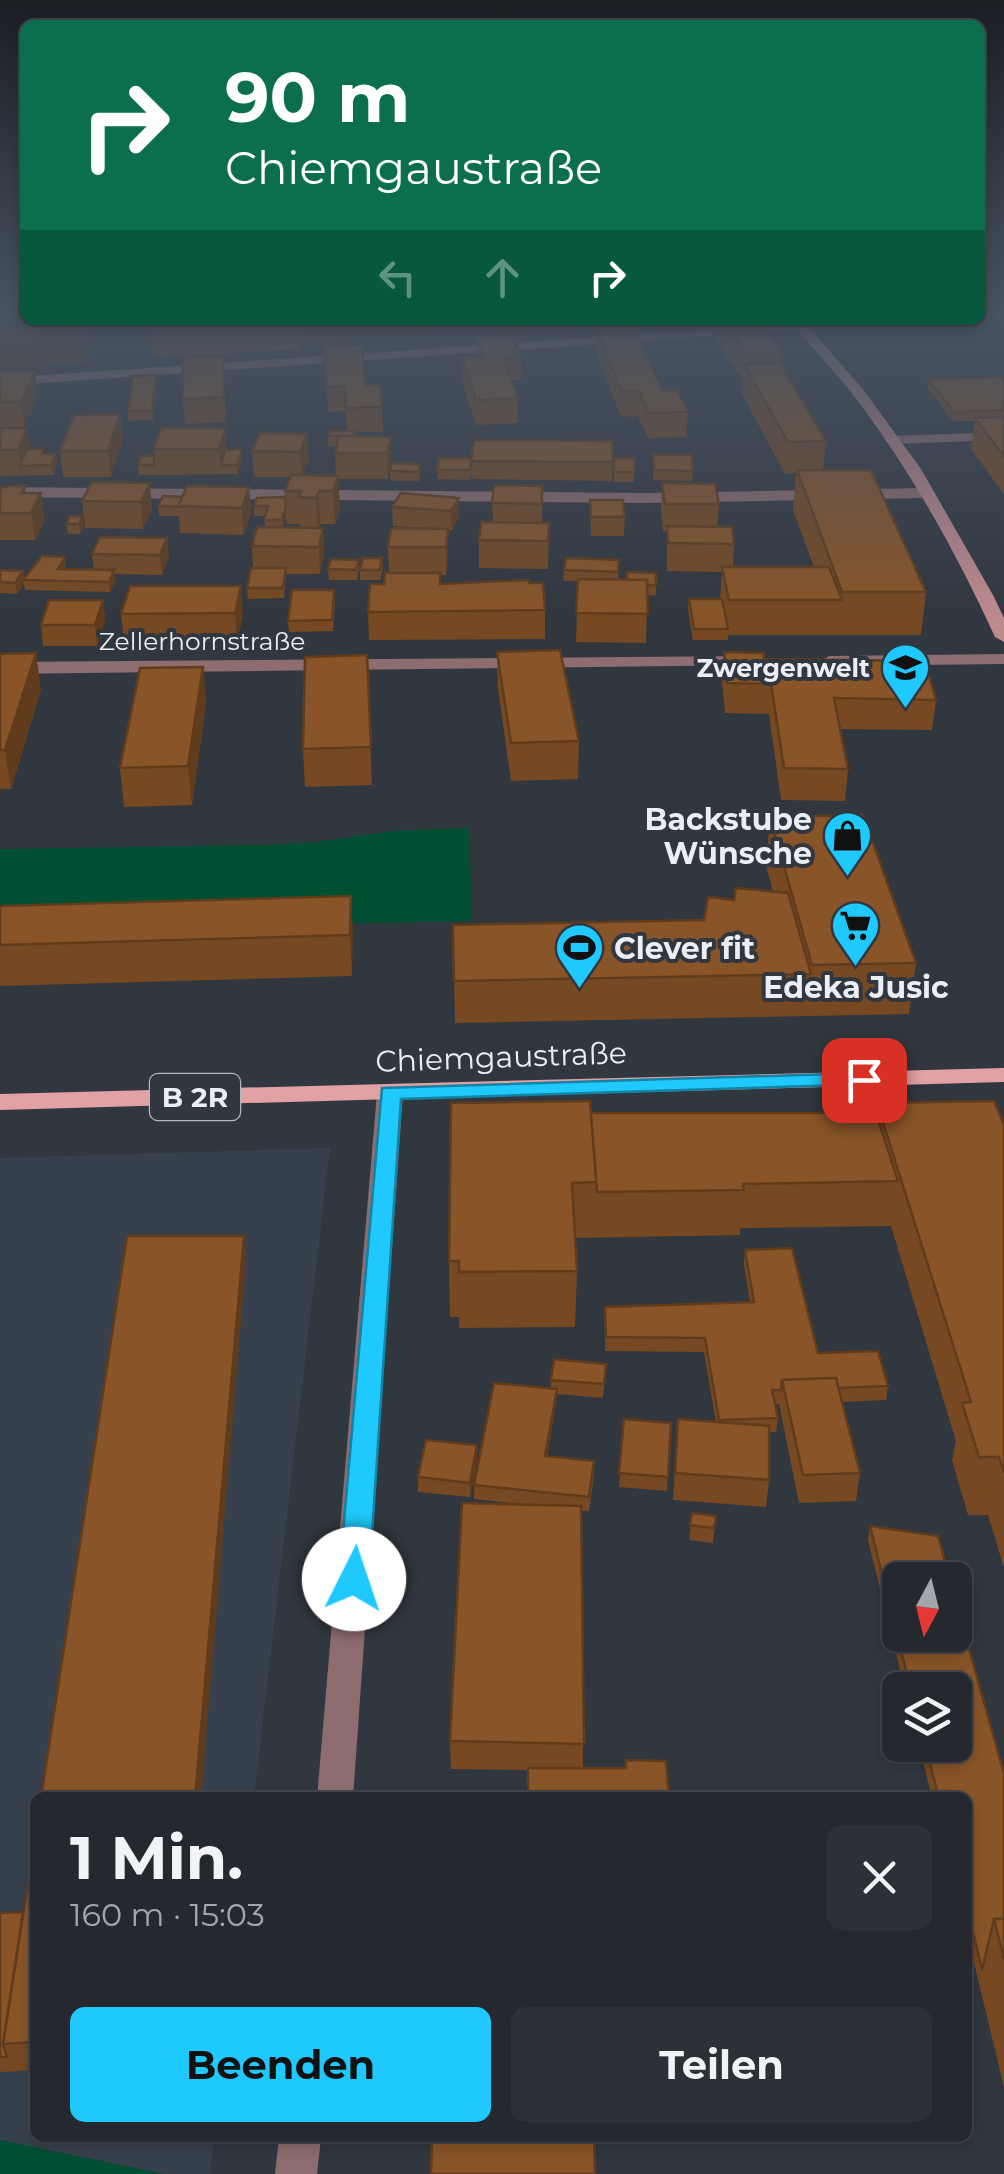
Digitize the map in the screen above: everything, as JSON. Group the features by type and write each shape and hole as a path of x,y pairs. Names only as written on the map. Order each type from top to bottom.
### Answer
{"main road":[{"name":"Chiemgaustraße","path":"0,1102 1004,1075"}],"street":[{"path":"869,412 926,493 986,596 1004,637"},
{"path":"891,440 1004,436"},
{"path":"0,492 646,498 926,493"},
{"path":"814,661 1004,659"},
{"name":"Zellerhornstraße","path":"0,668 779,661"},
{"path":"335,1792 390,1093"},
{"path":"296,2174 300,2142"}],"shaded area":[{"path":"330,1148 255,1792 30,1792 30,2142 214,2142 210,2174 164,2174 0,2140 0,1158"}],"green space":[{"path":"469,828 472,921 0,931 0,849 264,845 391,831"},
{"path":"0,2140 164,2174 0,2174"}],"building":[{"path":"771,412 809,412 826,441 788,442"},
{"path":"120,414 108,451 60,451 74,415"},
{"path":"1004,417 1004,456 975,418"},
{"path":"0,428 27,428 18,450 0,450"},
{"path":"161,428 226,428 219,449 153,449"},
{"path":"330,431 356,431 354,436 328,436"},
{"path":"260,433 307,434 300,452 252,451"},
{"path":"339,436 391,437 387,453 335,453"},
{"path":"474,440 612,441 613,462 471,461"},
{"path":"27,449 56,454 51,465 20,466"},
{"path":"242,449 237,465 221,465 225,450"},
{"path":"653,455 692,455 693,471 654,470"},
{"path":"141,456 154,456 154,465 138,465"},
{"path":"439,458 471,458 470,470 437,470"},
{"path":"614,458 634,458 635,472 614,472"},
{"path":"392,463 420,464 419,472 390,471"},
{"path":"797,470 871,470 926,592 842,592"},
{"path":"291,475 338,476 333,491 319,491 316,498 299,497 301,491 285,491"},
{"path":"92,482 150,483 141,502 82,501"},
{"path":"662,483 715,484 719,504 665,504"},
{"path":"494,485 542,486 542,504 492,503"},
{"path":"25,486 21,493 41,493 31,513 0,513 0,488"},
{"path":"187,486 249,487 242,508 178,506"},
{"path":"401,493 459,498 451,511 392,507"},
{"path":"163,496 182,497 178,506 185,507 158,506"},
{"path":"285,497 282,520 264,520 268,506 254,506 257,498"},
{"path":"590,500 623,500 625,517 591,517"},
{"path":"70,516 82,516 79,524 66,524"},
{"path":"481,522 549,523 548,541 479,540"},
{"path":"667,526 732,527 734,544 668,543"},
{"path":"257,527 323,528 319,547 252,546"},
{"path":"391,528 448,529 446,547 388,547"},
{"path":"100,537 167,538 160,555 92,554"},
{"path":"42,556 65,557 58,569 114,570 109,582 23,580"},
{"path":"363,558 382,558 380,570 360,570"},
{"path":"566,558 619,560 618,572 564,570"},
{"path":"331,559 359,560 356,570 328,569"},
{"path":"722,567 829,567 842,600 729,600"},
{"path":"251,568 286,568 283,588 247,588"},
{"path":"0,570 23,571 15,583 0,582"},
{"path":"627,572 656,573 656,585 647,585 647,580 627,580"},
{"path":"385,573 440,573 440,584 529,580 543,583 545,610 368,612 370,584 384,584"},
{"path":"578,579 647,580 648,614 576,613"},
{"path":"130,586 241,586 235,613 121,614"},
{"path":"292,590 334,590 332,620 288,621"},
{"path":"689,599 722,599 728,629 694,629"},
{"path":"49,600 103,600 95,625 41,625"},
{"path":"560,650 579,741 511,743 497,652"},
{"path":"724,652 764,653 764,659 925,661 936,700 834,698 848,769 784,768 771,684 727,683"},
{"path":"36,653 5,750 0,750 0,654"},
{"path":"367,655 371,747 303,749 305,657"},
{"path":"203,667 188,766 120,768 140,668"},
{"path":"863,815 916,963 812,965 770,817"},
{"path":"736,888 788,893 811,974 454,981 453,925 704,920 708,897 734,900"},
{"path":"351,896 350,935 0,945 0,906"},
{"path":"590,1101 597,1182 572,1183 577,1271 459,1272 459,1261 449,1261 451,1103"},
{"path":"994,1101 1004,1125 1004,1473 999,1457 979,1457 962,1403 971,1402 877,1103"},
{"path":"591,1113 876,1113 898,1181 743,1184 744,1190 597,1192"},
{"path":"127,1236 244,1236 196,1792 42,1792"},
{"path":"792,1248 818,1353 878,1351 888,1386 838,1388 836,1378 782,1380 781,1390 772,1390 778,1418 719,1420 705,1338 606,1337 605,1307 754,1302 745,1250"},
{"path":"554,1359 606,1364 604,1384 551,1380"},
{"path":"836,1378 860,1473 803,1475 782,1380"},
{"path":"494,1383 557,1389 545,1456 594,1461 589,1497 474,1485"},
{"path":"624,1419 671,1423 668,1477 619,1473"},
{"path":"678,1419 769,1426 769,1480 675,1473"},
{"path":"426,1440 477,1445 470,1483 418,1477"},
{"path":"462,1503 581,1506 584,1744 450,1741"},
{"path":"692,1513 716,1516 714,1528 690,1525"},
{"path":"870,1526 938,1536 945,1562 882,1562 882,1574"},
{"path":"902,1652 970,1652 1004,1774 1004,1919 994,1919 982,1970 972,1928 972,1792 937,1792 929,1762 972,1762 972,1672 906,1672"},
{"path":"626,1760 666,1761 669,1792 528,1792 528,1768 626,1768"},
{"path":"30,1869 30,2042 3,2044"},
{"path":"23,1912 3,2044 7,2057 0,2057 0,1913"},
{"path":"994,1919 1004,1919 1004,1959"},
{"path":"432,2142 594,2142 595,2174 431,2174"}],"place":[{"name":"Zwergenwelt","path":"905,710"},
{"name":"Backstube Wünsche","path":"847,878"},
{"name":"Edeka Jusic","path":"856,968"},
{"name":"Clever fit","path":"579,990"}],"route":[{"path":"354,1579 390,1093 864,1080"}]}
